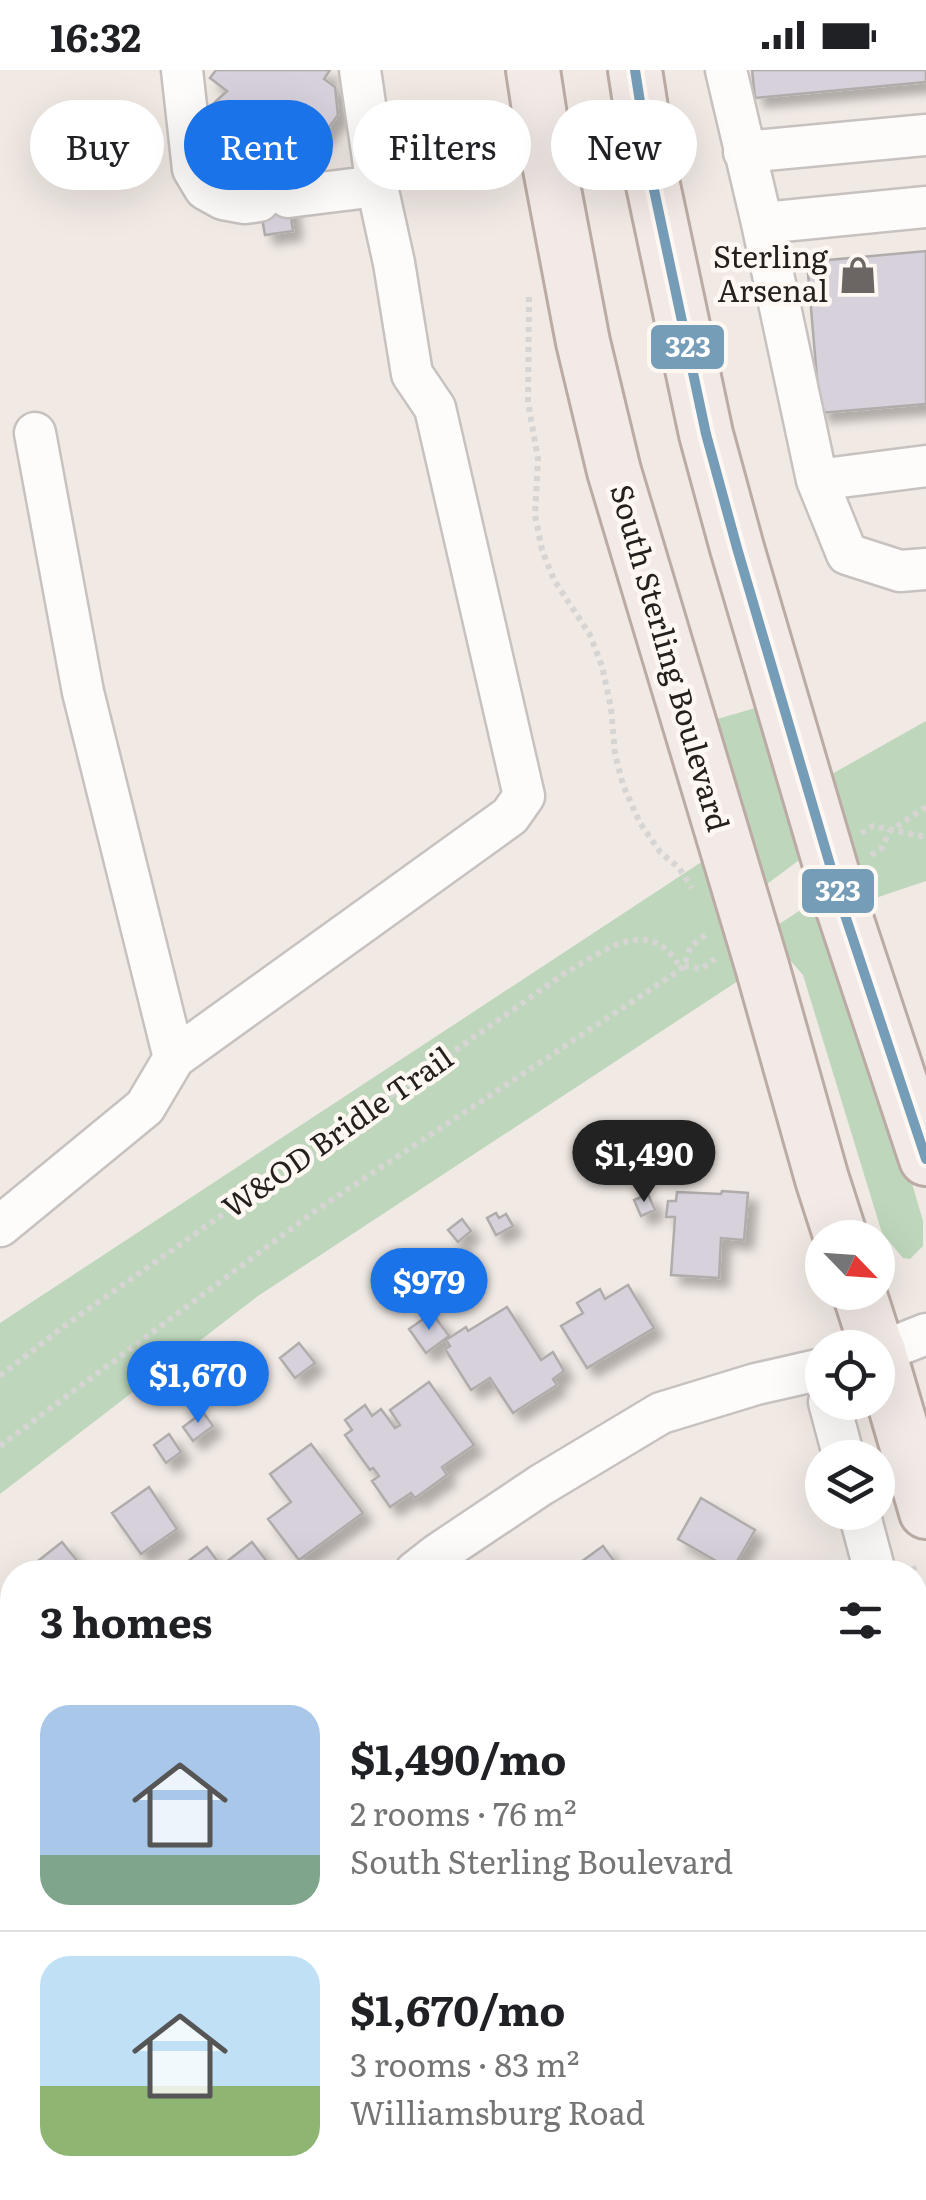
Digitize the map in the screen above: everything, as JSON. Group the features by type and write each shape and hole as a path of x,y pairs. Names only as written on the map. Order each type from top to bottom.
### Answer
{"main road":[{"name":"South Sterling Boulevard","path":"534,70 579,325 614,472 835,1220"},
{"path":"635,70 653,185 706,434 834,879 926,1159"},
{"path":"895,1377 926,1512"}],"street":[{"path":"182,70 193,169 204,189 223,199 245,202 353,189"},
{"path":"360,70 364,100"},
{"path":"726,70 818,480 846,554 900,572 926,569"},
{"path":"744,152 926,135"},
{"path":"0,1226 145,1108 174,1058 510,816 524,796 435,408 412,374 394,263 377,190"},
{"path":"762,223 926,208"},
{"path":"35,433 84,692 174,1058"},
{"path":"818,480 926,466"},
{"path":"430,1560 661,1413 756,1384 805,1381"},
{"path":"864,1530 873,1560"}],"path":[{"path":"529,282 528,402 538,459 535,515 542,550 554,580 590,635 602,666 615,754 640,823 694,892"},
{"path":"858,864 882,849 890,831 926,807"},
{"path":"890,831 926,837"},
{"path":"706,918 718,943"},
{"path":"683,968 691,946 711,932"},
{"name":"W&OD Bridle Trail","path":"0,1376 63,1327 565,973 624,941 645,940 672,952 683,968"},
{"path":"0,1446 315,1211 683,968 702,968 724,954"}],"green space":[{"path":"762,706 810,852 759,890 707,722"},
{"path":"926,721 926,881 843,909 807,788"},
{"path":"706,859 741,979 258,1296 0,1494 0,1323"},
{"path":"819,898 923,1221 923,1246 910,1259 903,1258 895,1248 895,1220 878,1220 803,975 776,944 770,930"}],"building":[{"path":"216,70 330,70 324,79 335,87 338,115 333,122 333,100 217,100 227,91 210,78"},
{"path":"752,70 926,70 926,82 755,98"},
{"path":"257,190 287,190 293,231 265,235"},
{"path":"926,251 926,404 820,413 807,262"},
{"path":"677,1192 748,1193 744,1240 721,1238 719,1278 671,1275 675,1217 666,1217 668,1201 676,1201"},
{"path":"648,1194 655,1210 641,1216 634,1200"},
{"path":"496,1213 499,1218 506,1214 513,1226 496,1235 487,1218"},
{"path":"462,1219 471,1231 458,1242 448,1230"},
{"path":"628,1285 654,1328 587,1368 561,1326 583,1313 577,1303 600,1289 605,1299"},
{"path":"507,1307 541,1360 553,1352 564,1371 553,1379 557,1385 513,1413 490,1378 471,1390 445,1349 450,1346 446,1340"},
{"path":"432,1313 449,1336 426,1353 409,1329"},
{"path":"299,1343 315,1363 295,1378 280,1358"},
{"path":"429,1382 474,1445 442,1467 447,1475 415,1498 411,1493 390,1507 372,1481 379,1476 373,1468 370,1470 345,1435 352,1430 345,1420 365,1405 372,1416 381,1409 395,1428 400,1425 390,1410"},
{"path":"203,1412 213,1426 193,1441 183,1427"},
{"path":"169,1434 181,1452 166,1463 154,1445"},
{"path":"311,1444 363,1513 299,1560 268,1519 291,1502 270,1474"},
{"path":"149,1487 177,1529 141,1554 112,1513"},
{"path":"701,1498 755,1530 738,1560 715,1560 678,1539"},
{"path":"62,1542 76,1560 39,1560"},
{"path":"252,1542 266,1560 229,1560"},
{"path":"603,1546 613,1560 584,1560"},
{"path":"207,1547 217,1560 190,1560"}],"transit line":[{"name":"323","path":"635,70 653,185 706,434 843,909 926,1159"}],"place":[{"name":"Sterling Arsenal","path":"858,275"}]}
